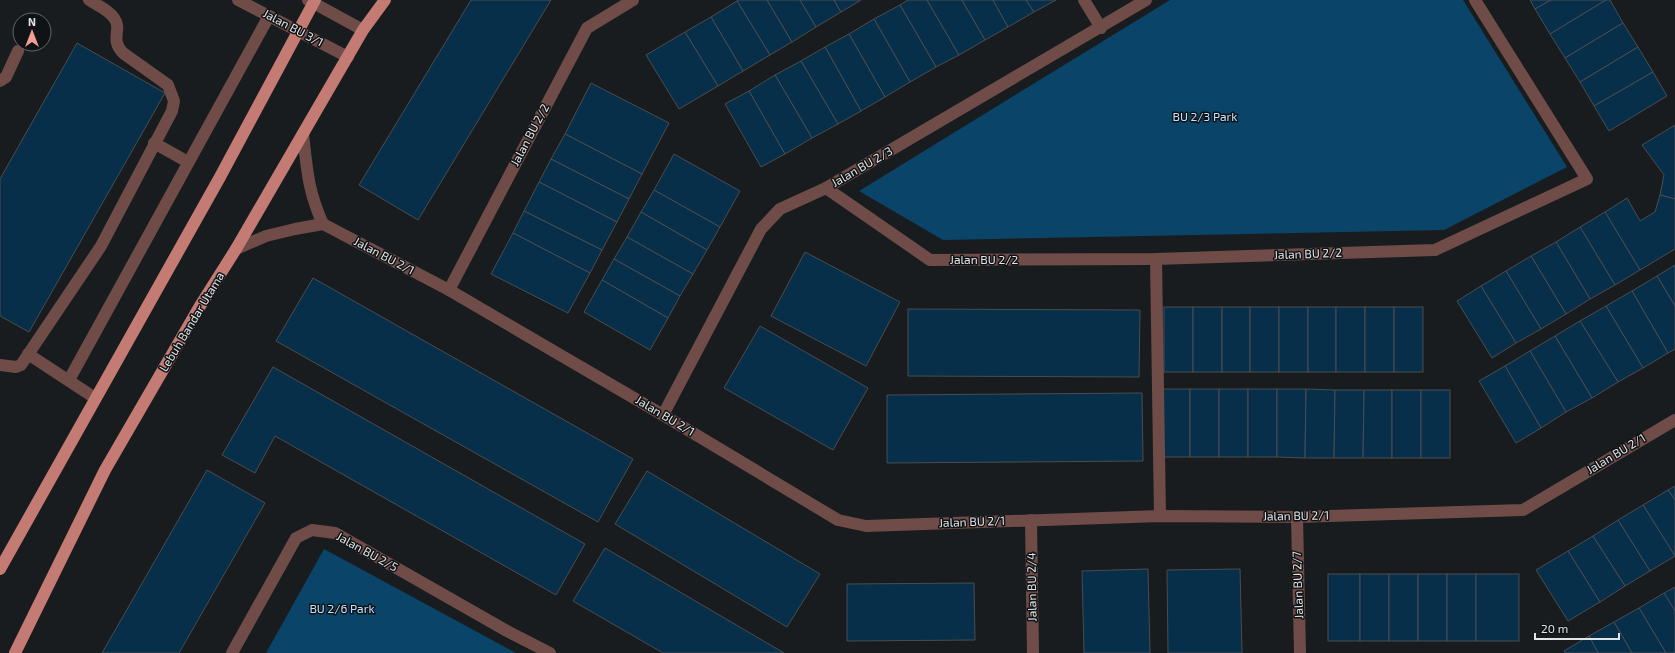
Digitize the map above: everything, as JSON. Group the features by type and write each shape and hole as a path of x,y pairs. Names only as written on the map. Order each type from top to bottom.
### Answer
{"main road":[{"name":"Lebuh Bandar Utama","path":"14,653 105,470 363,30 385,0"},
{"path":"0,569 209,197 312,1"}],"street":[{"path":"0,365 16,367 21,365 100,246 172,110 174,101 172,92 168,85 117,47 115,38 117,27 115,18 109,12 89,0"},
{"name":"Jalan BU 3/1","path":"238,0 348,57"},
{"name":"Jalan BU 2/2","path":"449,290 587,28 633,0"},
{"path":"1084,0 1101,28"},
{"name":"Jalan BU 2/3","path":"663,415 761,229 780,209 826,188 1101,28 1146,0"},
{"name":"Jalan BU 2/2","path":"826,188 930,260 1156,259 1435,250 1586,179 1475,0"},
{"path":"312,1 363,30"},
{"path":"69,380 268,16"},
{"path":"0,81 6,77 18,52"},
{"path":"236,248 266,236 323,224 314,203 308,181 303,134"},
{"path":"154,143 188,162"},
{"name":"Jalan BU 2/1","path":"323,224 449,290 663,415 838,520 866,526 1160,516 1297,517 1523,510 1675,420"},
{"path":"1156,259 1160,516"},
{"path":"28,354 95,398"},
{"name":"Jalan BU 2/7","path":"1297,517 1300,653"},
{"name":"Jalan BU 2/4","path":"1031,520 1033,653"},
{"name":"Jalan BU 2/5","path":"232,653 296,538 312,530 335,533 507,631 550,653"}],"green space":[{"name":"BU 2/3 Park","path":"1170,0 1463,0 1567,167 1444,230 943,240 859,191"},
{"name":"BU 2/6 Park","path":"324,549 516,653 266,653"}],"building":[{"path":"471,0 551,0 418,220 359,185"},
{"path":"767,0 792,42 770,55 737,1"},
{"path":"767,0 800,0 816,27 792,42"},
{"path":"800,0 834,0 841,12 816,27"},
{"path":"834,0 861,0 841,12"},
{"path":"908,0 927,0 959,55 936,67 900,5"},
{"path":"927,0 962,0 985,40 959,55"},
{"path":"962,0 993,0 1008,27 985,40"},
{"path":"993,0 1026,0 1034,12 1008,27"},
{"path":"1026,0 1056,0 1034,12"},
{"path":"1530,0 1551,0 1535,9"},
{"path":"1551,0 1606,0 1550,34 1535,9"},
{"path":"1606,0 1610,0 1623,23 1565,58 1550,34"},
{"path":"737,1 770,55 743,71 711,17"},
{"path":"900,5 936,67 910,82 874,19"},
{"path":"711,17 743,71 718,86 685,32"},
{"path":"874,19 910,82 885,97 849,34"},
{"path":"1623,23 1638,47 1580,82 1565,58"},
{"path":"685,32 718,86 679,109 646,55"},
{"path":"849,34 885,97 861,111 825,47"},
{"path":"77,43 165,93 29,332 0,316 0,179"},
{"path":"825,47 861,111 838,124 801,61"},
{"path":"1638,47 1653,72 1594,106 1580,82"},
{"path":"801,61 838,124 812,138 775,75"},
{"path":"1653,72 1667,96 1609,131 1594,106"},
{"path":"775,75 812,138 785,154 749,91"},
{"path":"591,83 669,123 642,174 565,134"},
{"path":"749,91 785,154 761,167 725,104"},
{"path":"1675,125 1675,199 1660,195 1664,175 1642,145"},
{"path":"565,134 642,174 629,199 551,159"},
{"path":"674,154 740,191 720,227 654,190"},
{"path":"551,159 629,199 617,222 539,182"},
{"path":"539,182 617,222 602,250 524,211"},
{"path":"654,190 720,227 707,250 641,212"},
{"path":"1660,195 1675,199 1675,249 1640,270 1605,212 1627,198 1640,221 1655,212"},
{"path":"524,211 602,250 590,273 513,233"},
{"path":"641,212 707,250 693,274 627,237"},
{"path":"1605,212 1640,270 1615,285 1580,227"},
{"path":"1580,227 1615,285 1590,299 1556,242"},
{"path":"513,233 590,273 568,313 491,274"},
{"path":"627,237 693,274 680,296 614,259"},
{"path":"1556,242 1590,299 1566,314 1531,256"},
{"path":"805,252 900,302 866,366 771,316"},
{"path":"1531,256 1566,314 1541,329 1506,271"},
{"path":"614,259 680,296 668,318 602,280"},
{"path":"1675,265 1675,306 1657,276"},
{"path":"1506,271 1541,329 1516,343 1481,286"},
{"path":"1657,276 1675,306 1675,349 1668,353 1632,291"},
{"path":"313,278 633,459 598,522 276,341"},
{"path":"602,280 668,318 650,350 584,312"},
{"path":"1481,286 1516,343 1492,358 1457,301"},
{"path":"1632,291 1668,353 1643,368 1606,306"},
{"path":"1606,306 1643,368 1618,382 1580,321"},
{"path":"1164,307 1193,307 1193,372 1164,372"},
{"path":"1193,307 1222,307 1222,372 1193,372"},
{"path":"1222,307 1250,307 1250,372 1222,372"},
{"path":"1250,307 1279,307 1279,372 1250,372"},
{"path":"1279,307 1308,307 1308,372 1279,372"},
{"path":"1308,307 1336,307 1336,372 1308,372"},
{"path":"1336,307 1365,307 1365,372 1336,372"},
{"path":"1365,307 1394,307 1394,372 1365,372"},
{"path":"1394,307 1423,307 1423,372 1394,372"},
{"path":"908,309 1140,310 1139,377 908,376"},
{"path":"1580,321 1618,382 1592,398 1555,336"},
{"path":"760,326 868,388 833,450 724,388"},
{"path":"1555,336 1592,398 1566,412 1530,351"},
{"path":"1530,351 1566,412 1541,428 1505,366"},
{"path":"1505,366 1541,428 1516,443 1479,381"},
{"path":"273,367 585,544 556,595 275,436 255,473 222,455"},
{"path":"1162,389 1190,389 1190,457 1161,457"},
{"path":"1190,389 1219,389 1219,457 1190,457"},
{"path":"1219,389 1248,389 1248,457 1219,457"},
{"path":"1248,389 1277,389 1277,457 1248,457"},
{"path":"1277,389 1306,389 1305,458 1277,457"},
{"path":"1306,389 1335,390 1334,458 1305,458"},
{"path":"1335,390 1364,390 1363,458 1334,458"},
{"path":"1364,390 1392,390 1392,458 1363,458"},
{"path":"1392,390 1421,390 1421,458 1392,458"},
{"path":"1421,390 1450,390 1450,458 1421,458"},
{"path":"1142,393 1143,461 887,463 887,395"},
{"path":"207,470 265,503 179,653 102,653"},
{"path":"647,471 820,574 787,627 615,524"},
{"path":"1675,486 1675,500 1668,490"},
{"path":"1668,490 1675,500 1675,556 1643,505"},
{"path":"1643,505 1675,556 1650,571 1618,520"},
{"path":"1618,520 1650,571 1625,586 1593,536"},
{"path":"1593,536 1625,586 1600,602 1568,551"},
{"path":"605,548 784,653 663,653 573,601"},
{"path":"1568,551 1600,602 1568,621 1536,570"},
{"path":"1148,569 1150,653 1084,653 1082,571"},
{"path":"1240,569 1242,653 1168,653 1167,570"},
{"path":"1328,574 1360,574 1360,641 1328,641"},
{"path":"1360,574 1389,574 1389,641 1360,641"},
{"path":"1389,574 1418,574 1418,641 1389,641"},
{"path":"1418,574 1447,574 1447,641 1418,641"},
{"path":"1447,574 1476,574 1476,641 1447,641"},
{"path":"1476,574 1519,574 1519,641 1476,641"},
{"path":"974,583 975,640 847,641 847,584"},
{"path":"1675,587 1675,611 1664,593"},
{"path":"1664,593 1675,611 1675,653 1666,653 1639,608"},
{"path":"1639,608 1666,653 1632,653 1614,622"},
{"path":"1614,622 1632,653 1598,653 1589,636"},
{"path":"1589,636 1598,653 1565,653 1564,651"}]}
